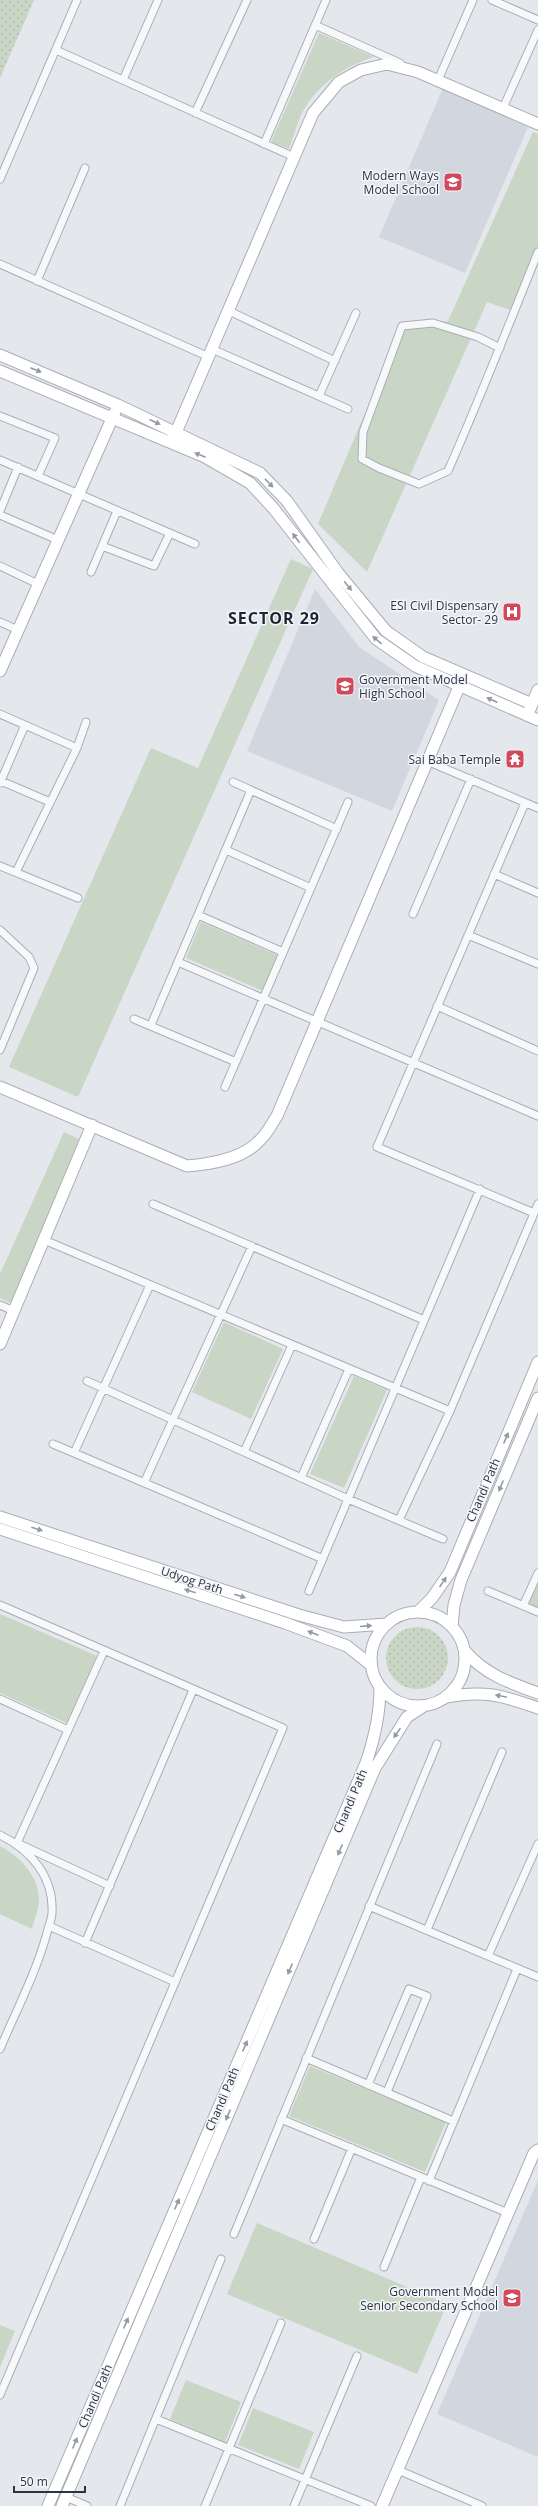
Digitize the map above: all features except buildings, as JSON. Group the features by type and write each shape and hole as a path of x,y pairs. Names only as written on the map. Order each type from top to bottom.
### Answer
{"street":[{"path":"0,179 77,0"},
{"path":"123,80 158,0"},
{"path":"195,113 247,0"},
{"path":"264,144 326,0"},
{"path":"438,80 473,0"},
{"path":"492,0 538,20"},
{"path":"315,25 538,124"},
{"path":"503,108 538,30"},
{"path":"56,50 294,158"},
{"path":"172,443 313,113 340,82 361,70 387,64 418,72"},
{"path":"37,281 85,168"},
{"path":"500,348 478,337 433,323 402,326 363,432 362,458 379,468 419,484 448,470 500,348 538,252"},
{"path":"0,264 37,281 348,409"},
{"path":"228,311 335,360"},
{"path":"319,396 356,313"},
{"path":"0,355 118,405 260,473 287,501 338,573 386,631 423,657 532,704"},
{"path":"0,371 205,457 250,483 274,509 376,639 415,666 538,720"},
{"path":"0,670 118,405"},
{"path":"0,416 54,438 38,476"},
{"path":"0,460 169,535 195,544"},
{"path":"0,511 18,468"},
{"path":"91,572 117,511"},
{"path":"0,515 58,540"},
{"path":"102,546 154,566 169,535"},
{"path":"0,566 38,584"},
{"path":"0,622 18,630"},
{"path":"0,1087 187,1166 213,1164 236,1156 261,1140 277,1116 464,675"},
{"path":"527,716 538,690"},
{"path":"0,714 77,748"},
{"path":"16,872 77,748 86,722"},
{"path":"25,725 0,782 50,802"},
{"path":"428,761 538,808"},
{"path":"413,914 471,779"},
{"path":"233,782 337,828"},
{"path":"151,1025 252,790"},
{"path":"225,1087 348,802"},
{"path":"525,802 377,1147 534,1213"},
{"path":"226,850 311,888"},
{"path":"0,866 78,898"},
{"path":"494,874 538,893"},
{"path":"198,915 283,952"},
{"path":"0,930 29,957 34,968 0,1050"},
{"path":"468,935 538,964"},
{"path":"178,962 538,1116"},
{"path":"437,1006 538,1051"},
{"path":"134,1019 236,1062"},
{"path":"0,1344 92,1126"},
{"path":"309,1591 480,1189"},
{"path":"153,1204 424,1320"},
{"path":"399,1520 450,1412 538,1204"},
{"path":"44,1240 450,1412"},
{"path":"144,1483 252,1246"},
{"path":"74,1453 150,1285"},
{"path":"0,1305 14,1311"},
{"path":"244,1452 292,1344"},
{"name":"Chandi Path","path":"418,1612 432,1598 450,1572 538,1362"},
{"path":"301,1478 349,1368"},
{"path":"87,1381 348,1499 443,1539"},
{"name":"Chandi Path","path":"452,1627 454,1605 461,1580 538,1398"},
{"path":"53,1444 323,1559"},
{"name":"Udyog Path","path":"0,1517 299,1615 344,1628 387,1624"},
{"name":"Udyog Path","path":"0,1529 284,1622 347,1646 371,1665"},
{"path":"524,1606 538,1573"},
{"path":"488,1591 538,1612"},
{"path":"0,1605 283,1728 2,2382 0,2394"},
{"path":"538,1693 506,1681 477,1665 464,1651 452,1627 445,1620 418,1612 404,1614 387,1624 377,1636 372,1649 371,1665 380,1687 394,1700 409,1706 424,1706 446,1697 472,1692 502,1695 538,1708"},
{"path":"17,1843 104,1651"},
{"path":"446,1697 459,1683 464,1670 464,1651"},
{"name":"Chandi Path","path":"48,2506 366,1763 377,1726 380,1687"},
{"path":"85,1943 193,1690"},
{"path":"0,1700 68,1730"},
{"name":"Chandi Path","path":"64,2501 375,1768 407,1718 424,1706"},
{"path":"234,2234 369,1906 438,1744"},
{"path":"427,1930 502,1752"},
{"path":"0,1835 110,1886"},
{"path":"0,2049 41,1954 52,1914 49,1884 33,1857 17,1843"},
{"path":"488,1956 538,1844"},
{"path":"369,1906 538,1977"},
{"path":"49,1926 175,1982"},
{"path":"429,2181 517,1969"},
{"path":"368,2085 409,1989 427,1996 387,2092"},
{"path":"306,2058 454,2121"},
{"path":"281,2119 508,2213"},
{"path":"382,2506 536,2151 538,2141"},
{"path":"314,2239 352,2148"},
{"path":"384,2267 421,2177"},
{"path":"120,2506 221,2259"},
{"path":"205,2506 281,2323"},
{"path":"294,2506 357,2356"},
{"path":"156,2419 371,2506"},
{"path":"398,2470 467,2503 482,2506"},
{"path":"64,2501 87,2506"}],"shaded area":[{"name":"Modern Ways Model School","path":"443,88 528,127 465,273 379,237"},
{"name":"Government Model High School","path":"315,589 359,647 439,700 392,811 247,751"},
{"name":"Government Model Senior Secondary School","path":"538,2180 538,2457 437,2414"}],"green space":[{"path":"0,0 34,0 0,78"},
{"path":"319,33 374,57 364,60 345,70 327,82 312,97 298,121 289,149 271,142"},
{"path":"533,132 538,134 538,265 516,312 487,302 367,572 318,524 402,326 448,321"},
{"path":"291,559 313,569 78,1097 9,1067 151,748 198,768"},
{"path":"201,922 279,956 263,991 186,958"},
{"path":"64,1132 81,1140 11,1303 0,1298 0,1274"},
{"path":"224,1322 283,1349 251,1419 192,1392"},
{"path":"354,1376 387,1390 344,1488 310,1474"},
{"path":"538,1577 538,1609 527,1604"},
{"path":"0,1614 97,1656 67,1723 0,1693"},
{"path":"417,1627 429,1629 439,1636 446,1646 448,1658 446,1670 439,1680 429,1687 417,1689 405,1687 395,1680 388,1670 386,1658 388,1646 395,1636 405,1629"},
{"path":"0,1846 14,1855 26,1867 35,1882 38,1890 39,1902 32,1929 0,1914"},
{"path":"310,2066 446,2122 425,2172 289,2116"},
{"path":"257,2223 447,2304 417,2374 227,2294"},
{"path":"0,2325 15,2331 0,2367"},
{"path":"186,2380 241,2402 225,2442 170,2419"},
{"path":"253,2408 314,2432 299,2469 238,2445"}],"place":[{"name":"Modern Ways Model School","path":"453,182"},
{"name":"ESI Civil Dispensary Sector- 29","path":"512,612"},
{"name":"Government Model High School","path":"345,686"},
{"name":"Sai Baba Temple","path":"515,759"},
{"name":"Government Model Senior Secondary School","path":"512,2298"}],"district":[{"name":"SECTOR 29","path":"274,618"}]}
